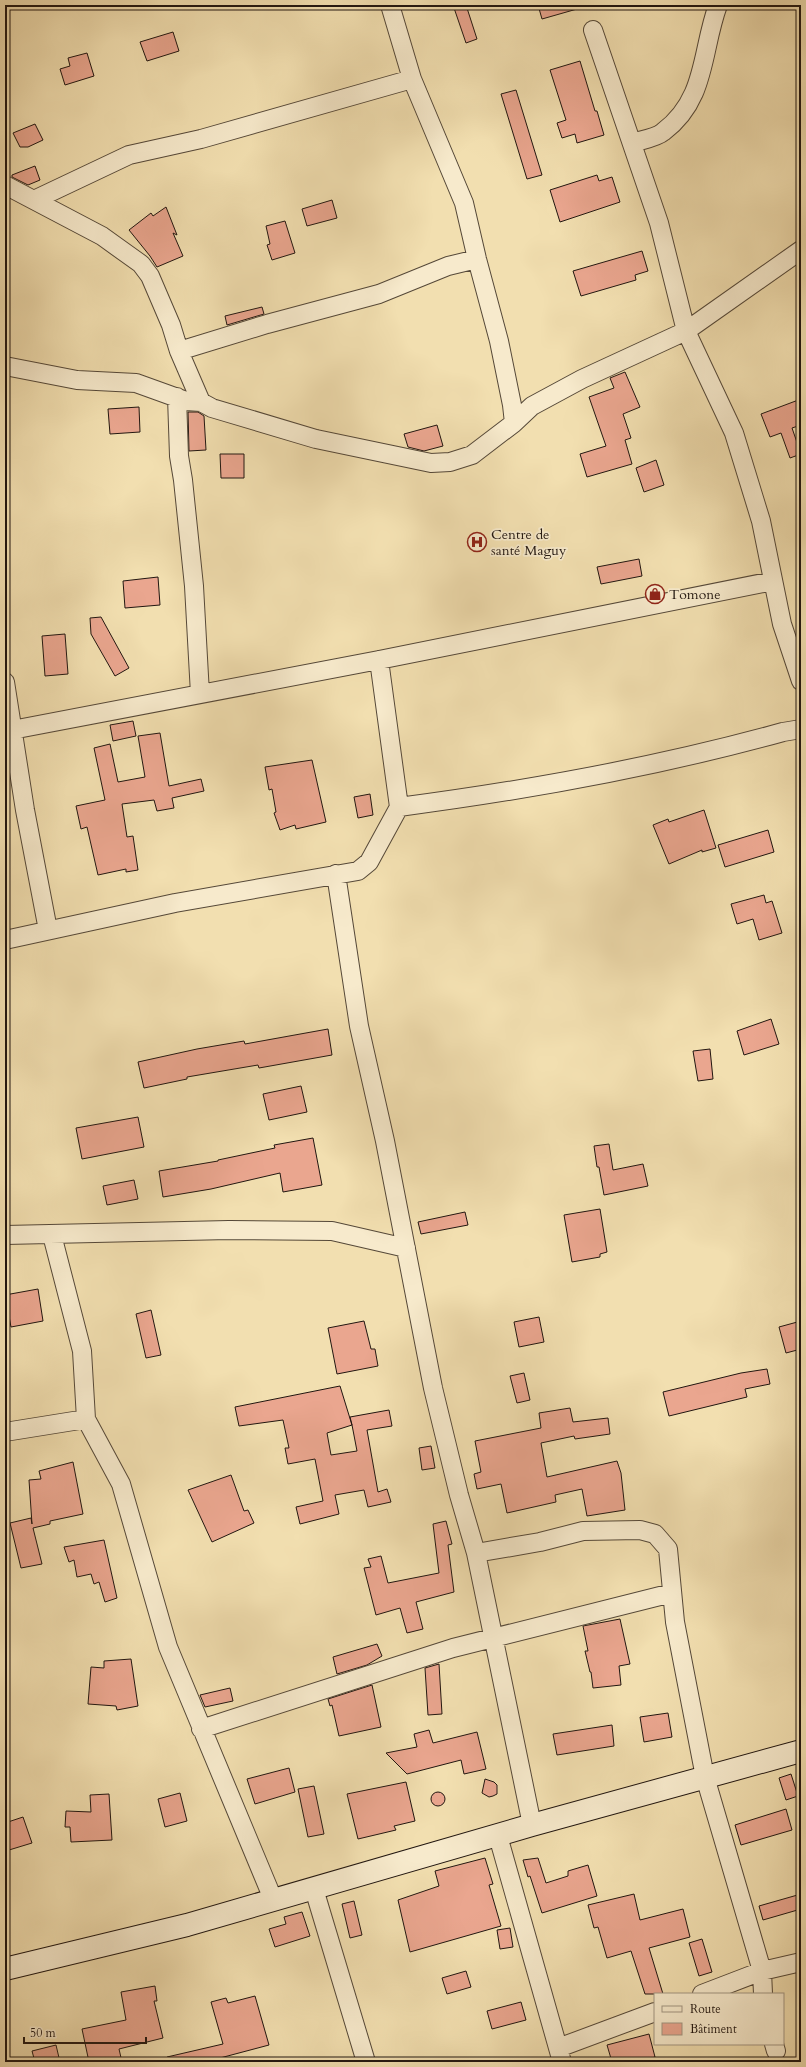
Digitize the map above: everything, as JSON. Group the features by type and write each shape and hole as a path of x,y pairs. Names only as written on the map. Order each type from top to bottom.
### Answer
{"main road":[{"path":"5,1969 187,1925 532,1825 801,1751"}],"street":[{"path":"390,5 412,78 464,203 476,259 500,341 514,423"},
{"path":"632,143 663,132 688,107 700,82 710,26 718,5"},
{"path":"593,30 659,223 686,331 734,433 761,522 782,624 801,680"},
{"path":"34,200 129,155 201,139 412,78"},
{"path":"5,185 102,236 141,264 150,276 172,325 179,351 201,402"},
{"path":"5,366 77,380 136,383 186,401 201,402 212,408 316,439 431,463 450,462 472,456 514,423 532,406 576,382 686,331 801,250"},
{"path":"179,351 268,324 379,294 448,266 476,259"},
{"path":"177,397 179,456 190,542 200,694"},
{"path":"12,730 379,660 774,581"},
{"path":"5,940 175,903 358,871 369,862 399,807 379,660"},
{"path":"5,682 12,730 48,930"},
{"path":"399,807 533,787 670,762 783,732 801,730"},
{"path":"336,874 359,1026 385,1141 433,1388 459,1494 476,1553 532,1825"},
{"path":"5,1235 229,1230 332,1231 406,1248"},
{"path":"52,1235 82,1352 86,1419 120,1484 168,1647 273,1899"},
{"path":"5,1432 86,1419"},
{"path":"476,1553 540,1542 583,1532 640,1530 655,1534 668,1549 675,1622 705,1777 762,1971 763,1993"},
{"path":"201,1729 453,1648 672,1593"},
{"path":"498,1836 560,2055 654,2012"},
{"path":"314,1889 366,2062"},
{"path":"705,1993 762,1971 801,1962"}],"building":[{"path":"453,5 466,5 477,39 466,43"},
{"path":"538,5 576,5 577,9 542,19"},
{"path":"173,32 179,51 147,61 140,42"},
{"path":"87,53 94,76 65,85 60,69 70,66 68,58"},
{"path":"580,61 604,135 577,143 575,134 562,138 557,123 566,120 550,70"},
{"path":"516,90 542,175 527,179 501,94"},
{"path":"35,124 43,140 28,147 20,147 13,133"},
{"path":"35,166 40,180 28,185 12,177 12,175"},
{"path":"597,175 599,181 612,177 620,202 560,222 550,190"},
{"path":"332,200 337,218 307,226 302,209"},
{"path":"166,207 177,235 173,233 183,256 157,267 129,230 151,213 153,216"},
{"path":"285,221 295,253 272,260 267,245 270,244 266,226"},
{"path":"642,251 648,271 635,275 636,280 581,296 573,271"},
{"path":"262,307 264,314 227,325 225,316"},
{"path":"625,372 640,407 623,414 631,438 625,440 632,464 587,477 580,454 606,446 589,397 614,388 610,378"},
{"path":"801,399 801,425 792,428 801,454 790,458 781,433 770,437 761,414"},
{"path":"139,407 140,432 110,434 108,409"},
{"path":"188,412 198,412 204,416 206,450 189,451"},
{"path":"437,425 443,446 424,451 408,447 404,434"},
{"path":"220,454 244,454 244,478 221,478"},
{"path":"656,460 664,485 644,492 636,468"},
{"path":"639,559 642,576 601,584 597,567"},
{"path":"158,577 160,605 125,608 123,581"},
{"path":"101,617 129,668 115,676 91,634 90,618"},
{"path":"65,634 68,674 45,676 42,636"},
{"path":"133,721 136,736 113,741 110,725"},
{"path":"160,733 169,786 201,779 204,791 172,798 174,808 157,811 154,800 122,804 127,837 133,836 138,870 126,872 126,869 98,875 87,827 81,829 76,806 105,800 94,748 110,744 118,782 145,777 138,736"},
{"path":"312,760 326,822 296,829 295,825 280,830 274,813 276,812 272,789 269,790 265,767"},
{"path":"370,794 373,815 358,818 354,797"},
{"path":"704,810 716,848 702,852 702,850 669,864 653,825 668,819 669,822"},
{"path":"768,830 774,852 725,867 718,845"},
{"path":"764,895 766,903 772,901 782,933 759,940 753,919 737,924 731,904"},
{"path":"771,1019 779,1044 744,1055 737,1031"},
{"path":"328,1029 332,1055 259,1068 258,1065 187,1077 187,1079 144,1088 138,1062 197,1049 244,1041 245,1044"},
{"path":"710,1049 713,1079 698,1081 693,1051"},
{"path":"301,1086 307,1112 269,1120 263,1094"},
{"path":"138,1117 144,1147 82,1159 76,1128"},
{"path":"313,1138 322,1185 283,1192 280,1173 211,1189 163,1197 159,1171 218,1161 275,1148 274,1145"},
{"path":"609,1144 613,1170 643,1164 648,1186 604,1195 599,1167 597,1167 594,1146"},
{"path":"134,1180 138,1199 107,1205 103,1186"},
{"path":"600,1209 607,1252 600,1254 600,1257 572,1262 564,1215"},
{"path":"465,1212 468,1225 421,1234 418,1222"},
{"path":"38,1289 43,1321 11,1327 5,1295"},
{"path":"151,1310 161,1355 146,1358 136,1314"},
{"path":"539,1317 544,1342 519,1347 514,1322"},
{"path":"364,1321 371,1349 375,1349 378,1366 337,1374 328,1328"},
{"path":"801,1321 801,1349 786,1353 779,1327"},
{"path":"767,1369 770,1384 745,1389 747,1397 669,1416 663,1392 741,1373"},
{"path":"524,1373 530,1400 517,1403 510,1376"},
{"path":"340,1386 352,1425 350,1417 389,1410 392,1426 367,1430 378,1492 387,1489 391,1502 368,1507 364,1490 335,1495 339,1514 300,1524 296,1507 323,1501 315,1459 288,1464 285,1448 289,1448 283,1420 239,1426 235,1407","holes":["352,1425 357,1451 331,1455 327,1433"]},
{"path":"570,1408 573,1422 608,1418 610,1434 575,1439 574,1436 541,1443 547,1477 617,1461 621,1473 625,1510 587,1516 582,1489 555,1495 556,1502 507,1513 501,1484 477,1489 474,1474 481,1472 475,1441 541,1428 539,1413"},
{"path":"431,1446 435,1468 422,1470 419,1448"},
{"path":"73,1462 83,1514 50,1521 50,1524 33,1528 42,1564 21,1568 10,1523 31,1518 32,1524 29,1480 41,1479 39,1471"},
{"path":"231,1475 244,1511 248,1510 254,1523 212,1542 188,1490"},
{"path":"446,1521 452,1544 448,1545 454,1592 416,1602 423,1629 407,1633 400,1608 376,1615 364,1568 371,1567 368,1559 381,1556 388,1583 439,1573 433,1524"},
{"path":"104,1540 117,1598 105,1602 99,1582 94,1584 91,1574 77,1577 74,1560 69,1562 64,1547"},
{"path":"620,1619 630,1664 619,1666 621,1685 593,1688 591,1672 585,1651 588,1651 583,1626"},
{"path":"377,1644 382,1656 367,1665 337,1674 333,1657"},
{"path":"131,1659 138,1706 117,1710 116,1706 88,1704 91,1667 104,1668 104,1661"},
{"path":"439,1664 442,1714 428,1715 425,1668"},
{"path":"372,1685 381,1727 339,1736 332,1705 330,1706 328,1699"},
{"path":"230,1688 233,1701 205,1707 200,1695"},
{"path":"668,1713 672,1737 644,1742 640,1717"},
{"path":"612,1725 614,1746 557,1755 553,1734"},
{"path":"429,1730 433,1743 477,1732 486,1769 464,1774 461,1760 407,1774 386,1753 417,1747 414,1734"},
{"path":"289,1768 295,1792 255,1804 247,1779"},
{"path":"791,1774 798,1796 786,1800 779,1778"},
{"path":"485,1779 494,1782 497,1785 497,1794 489,1797 482,1793"},
{"path":"406,1782 415,1821 394,1826 396,1830 358,1839 347,1794"},
{"path":"314,1786 324,1834 308,1837 298,1789"},
{"path":"438,1792 443,1794 445,1799 443,1804 438,1806 433,1804 431,1799 433,1794"},
{"path":"180,1793 187,1821 165,1827 158,1799"},
{"path":"109,1794 112,1840 71,1842 70,1827 65,1827 66,1811 91,1812 90,1795"},
{"path":"786,1809 792,1830 741,1845 735,1825"},
{"path":"23,1817 32,1843 9,1850 5,1840 5,1823"},
{"path":"485,1858 493,1884 489,1885 501,1926 410,1952 398,1900 439,1886 435,1871"},
{"path":"538,1858 546,1883 568,1876 568,1871 588,1865 597,1896 542,1913 523,1860"},
{"path":"634,1894 640,1920 683,1909 690,1937 649,1948 663,1993 645,1994 631,1951 607,1958 598,1927 594,1928 588,1905"},
{"path":"801,1894 801,1909 763,1920 759,1906"},
{"path":"354,1901 362,1935 350,1938 342,1904"},
{"path":"302,1912 310,1936 275,1947 269,1929 286,1924 284,1917"},
{"path":"510,1928 513,1947 500,1949 497,1930"},
{"path":"702,1939 712,1972 699,1976 689,1943"},
{"path":"466,1971 471,1987 447,1994 442,1978"},
{"path":"155,1986 157,2001 154,2001 163,2038 119,2049 122,2062 89,2062 82,2029 126,2020 121,1992"},
{"path":"255,1996 269,2045 205,2062 168,2062 167,2057 223,2044 211,2002 226,1998 228,2003"},
{"path":"521,2002 526,2020 492,2029 487,2011"},
{"path":"649,2034 655,2057 637,2062 612,2062 607,2045"},
{"path":"56,2045 60,2062 35,2062 32,2051"}],"place":[{"name":"Centre de santé Maguy","path":"477,542"},
{"name":"Tomone","path":"655,594"}]}
